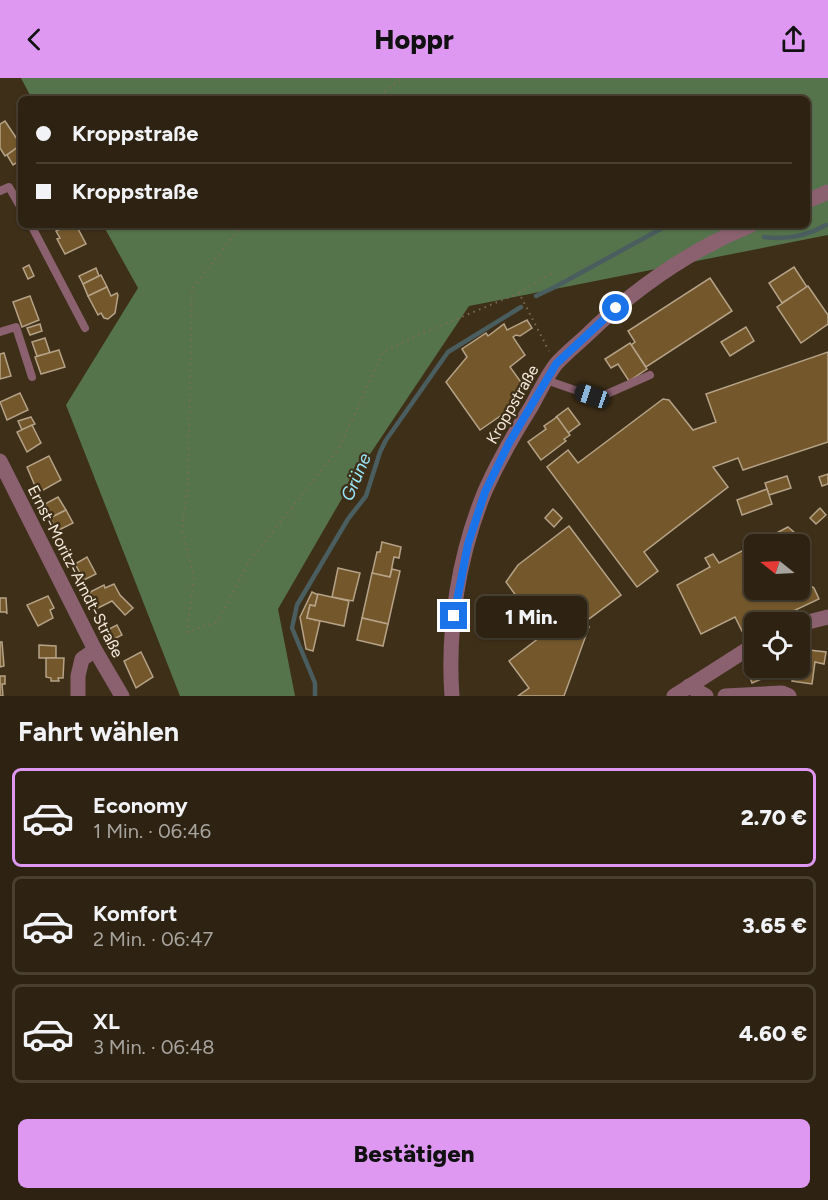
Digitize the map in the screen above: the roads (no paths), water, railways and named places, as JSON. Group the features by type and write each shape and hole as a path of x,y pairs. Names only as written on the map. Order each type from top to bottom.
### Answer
{"street":[{"path":"810,200 828,192"},
{"name":"Kroppstraße","path":"453,696 450,670 452,635 456,597 468,544 485,492 509,443 546,380 556,364 604,318 641,287 683,259 744,228"},
{"name":"Ernst-Moritz-Arndt-Straße","path":"0,461 95,650 122,696"},
{"path":"810,621 828,616"},
{"path":"78,696 78,676 82,659 95,650"},
{"path":"674,696 744,651"},
{"path":"689,686 706,696"},
{"path":"725,696 782,693 789,696"}],"lane":[{"path":"0,191 9,187 18,203"},
{"path":"33,228 85,328"},
{"path":"0,332 16,327 32,377"},
{"path":"546,380 600,397 650,375"}],"waterway":[{"name":"Grüne","path":"764,237 796,236 826,225"},
{"name":"Grüne","path":"536,296 663,228"},
{"name":"Grüne","path":"315,696 315,683 292,628 297,605 348,519 366,496 386,440 448,352 521,307"}]}
